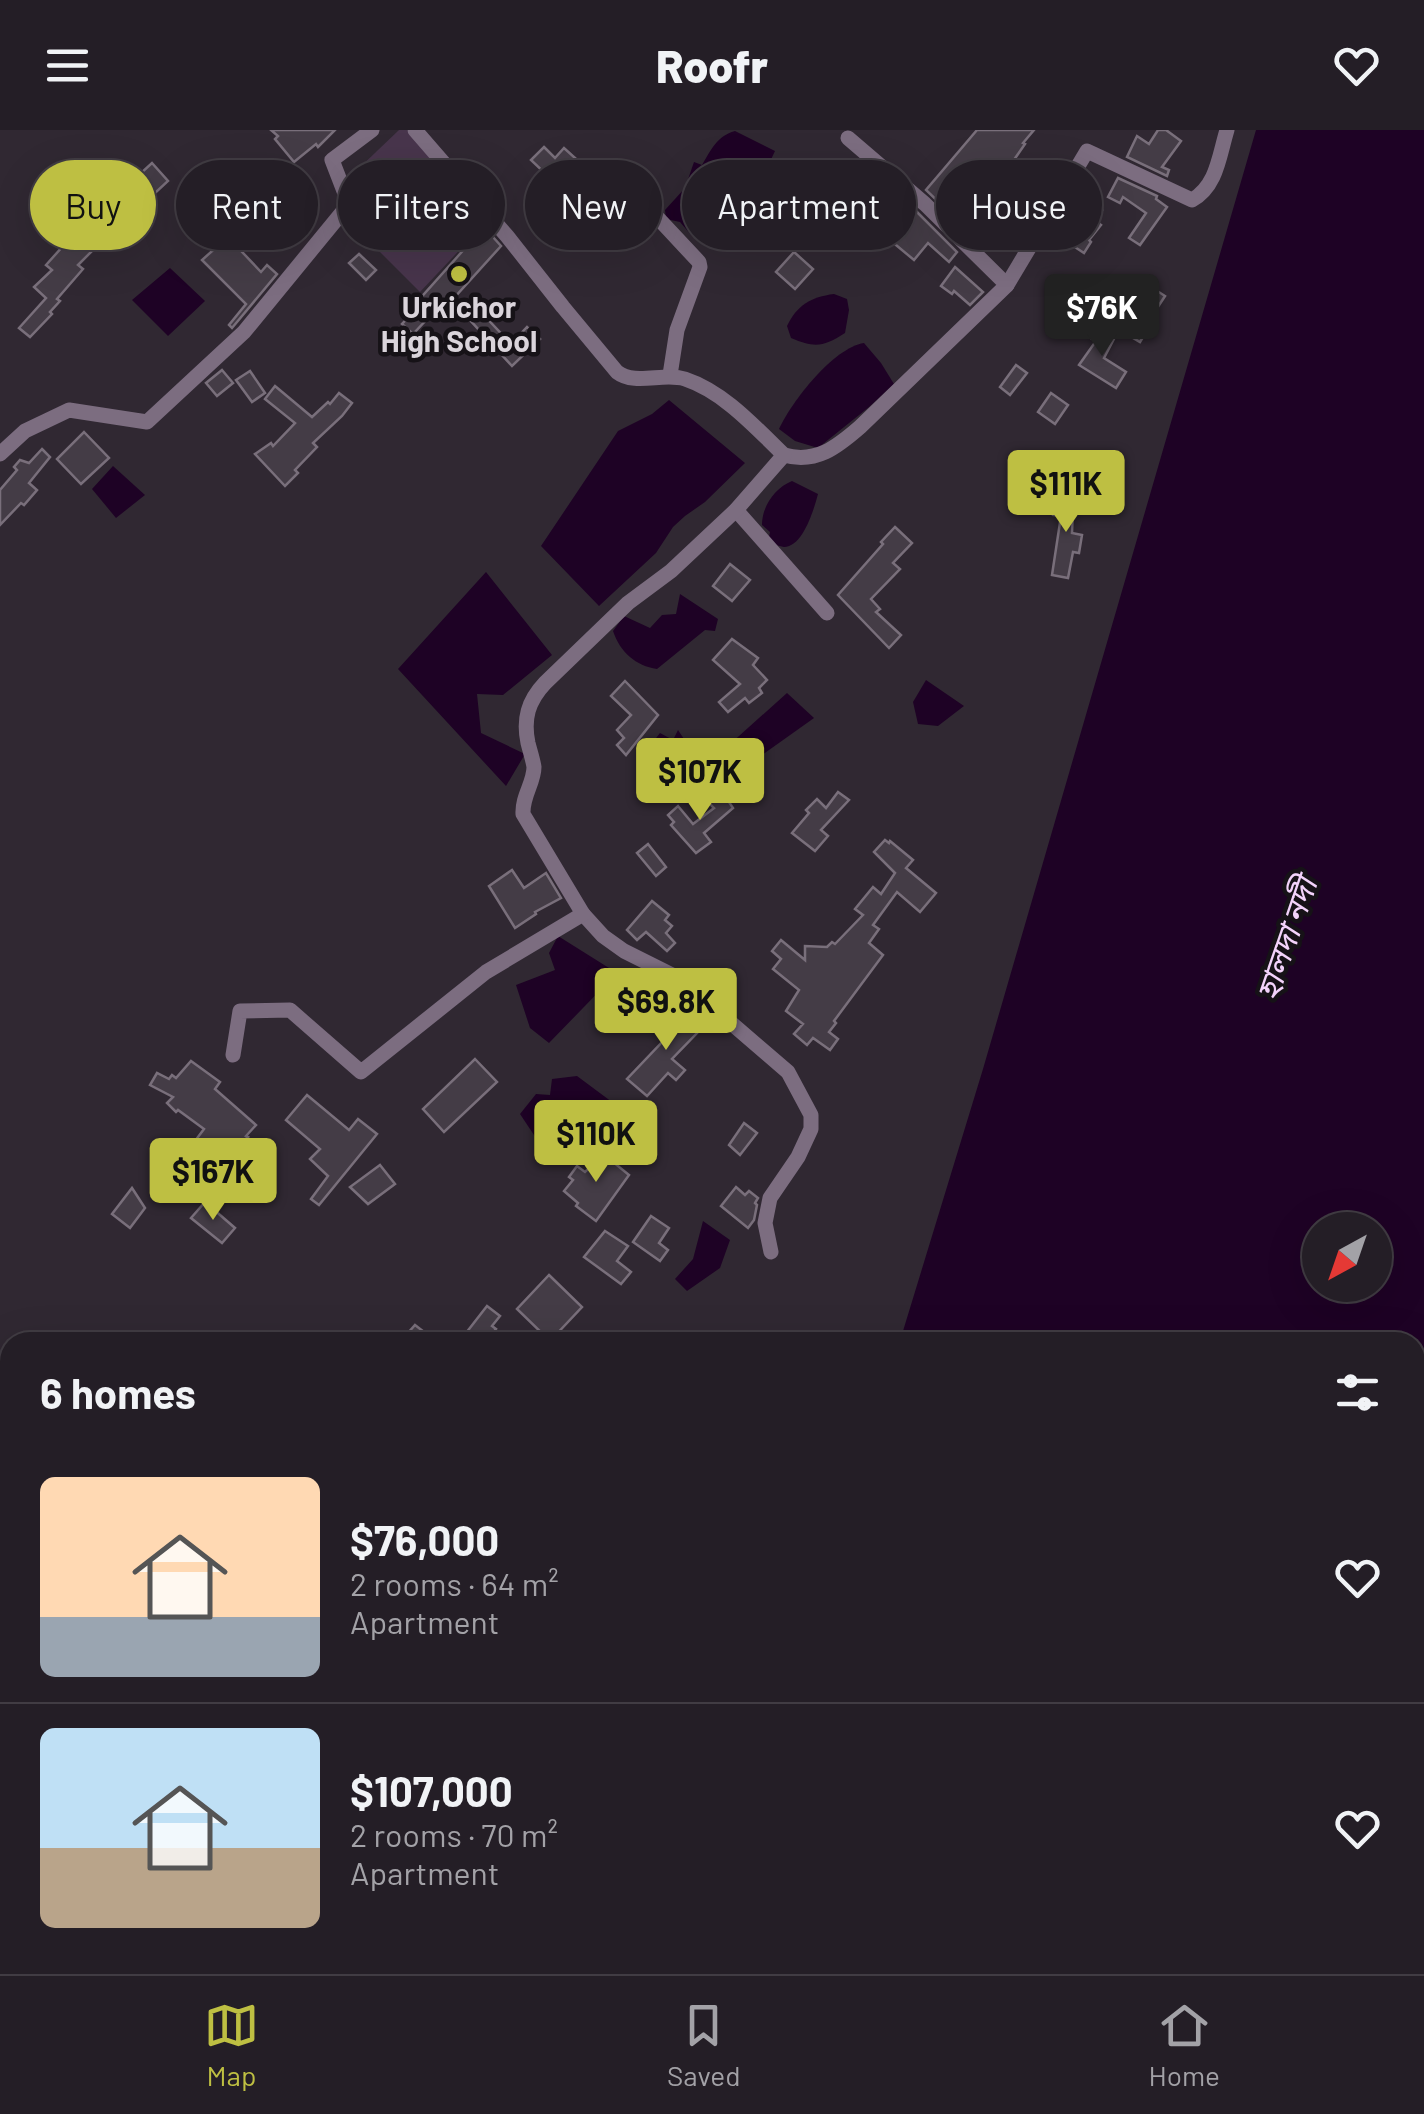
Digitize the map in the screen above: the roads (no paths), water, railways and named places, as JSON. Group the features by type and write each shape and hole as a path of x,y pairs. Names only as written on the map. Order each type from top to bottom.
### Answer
{"street":[{"path":"0,454 25,431 69,410 147,422 244,332 348,204 332,160 372,130"},
{"path":"415,130 617,372 629,378 670,375 686,379 721,398 784,455 797,458 812,458 837,446 1007,284 1087,151 1192,200 1205,193 1212,181 1227,130"},
{"path":"848,138 926,204 1007,284"},
{"path":"662,221 700,267 678,330 670,375"},
{"path":"771,1252 764,1223 770,1198 798,1158 811,1129 811,1115 788,1072 680,979 603,936 582,914 522,814 522,801 534,767 526,734 528,707 534,695 628,602 671,571 736,510 784,455"},
{"path":"736,510 827,613"},
{"path":"233,1055 240,1011 290,1010 362,1072 486,972 582,914"}],"water":[{"name":"হালদা নদী","path":"1256,130 1424,130 1424,1332 902,1332 983,1069"},
{"path":"735,131 775,151 771,160 705,160"},
{"path":"682,191 682,224 666,219 665,210"},
{"path":"170,268 205,301 168,336 132,300"},
{"path":"834,294 847,299 845,333 819,345 791,338 787,326 800,307"},
{"path":"864,343 894,384 818,448 795,441 779,429 793,404 827,365"},
{"path":"669,400 745,463 673,527 656,553 599,606 541,546 618,431 652,414"},
{"path":"113,466 145,495 116,518 92,489"},
{"path":"792,481 818,494 802,534 784,547 768,542 770,532 762,525 771,498"},
{"path":"486,572 552,655 503,695 477,694 481,733 525,754 506,786 398,669"},
{"path":"680,594 718,619 715,631 705,630 657,669 630,657 613,631 624,616 650,628 662,615 676,614"},
{"path":"926,680 964,706 938,726 918,724 913,702"},
{"path":"787,693 814,718 748,765 729,745"},
{"path":"678,730 688,745 686,765 665,782 647,775 642,756 660,733 673,740"},
{"path":"558,936 617,973 549,1043 530,1028 516,985 555,970 549,953"},
{"path":"577,1076 616,1105 591,1143 565,1126 544,1150 520,1114 536,1094 550,1095 552,1079"},
{"path":"703,1221 730,1240 720,1268 687,1291 675,1279 693,1259"}],"place":[{"name":"Urkichor High School","path":"459,274"}]}
